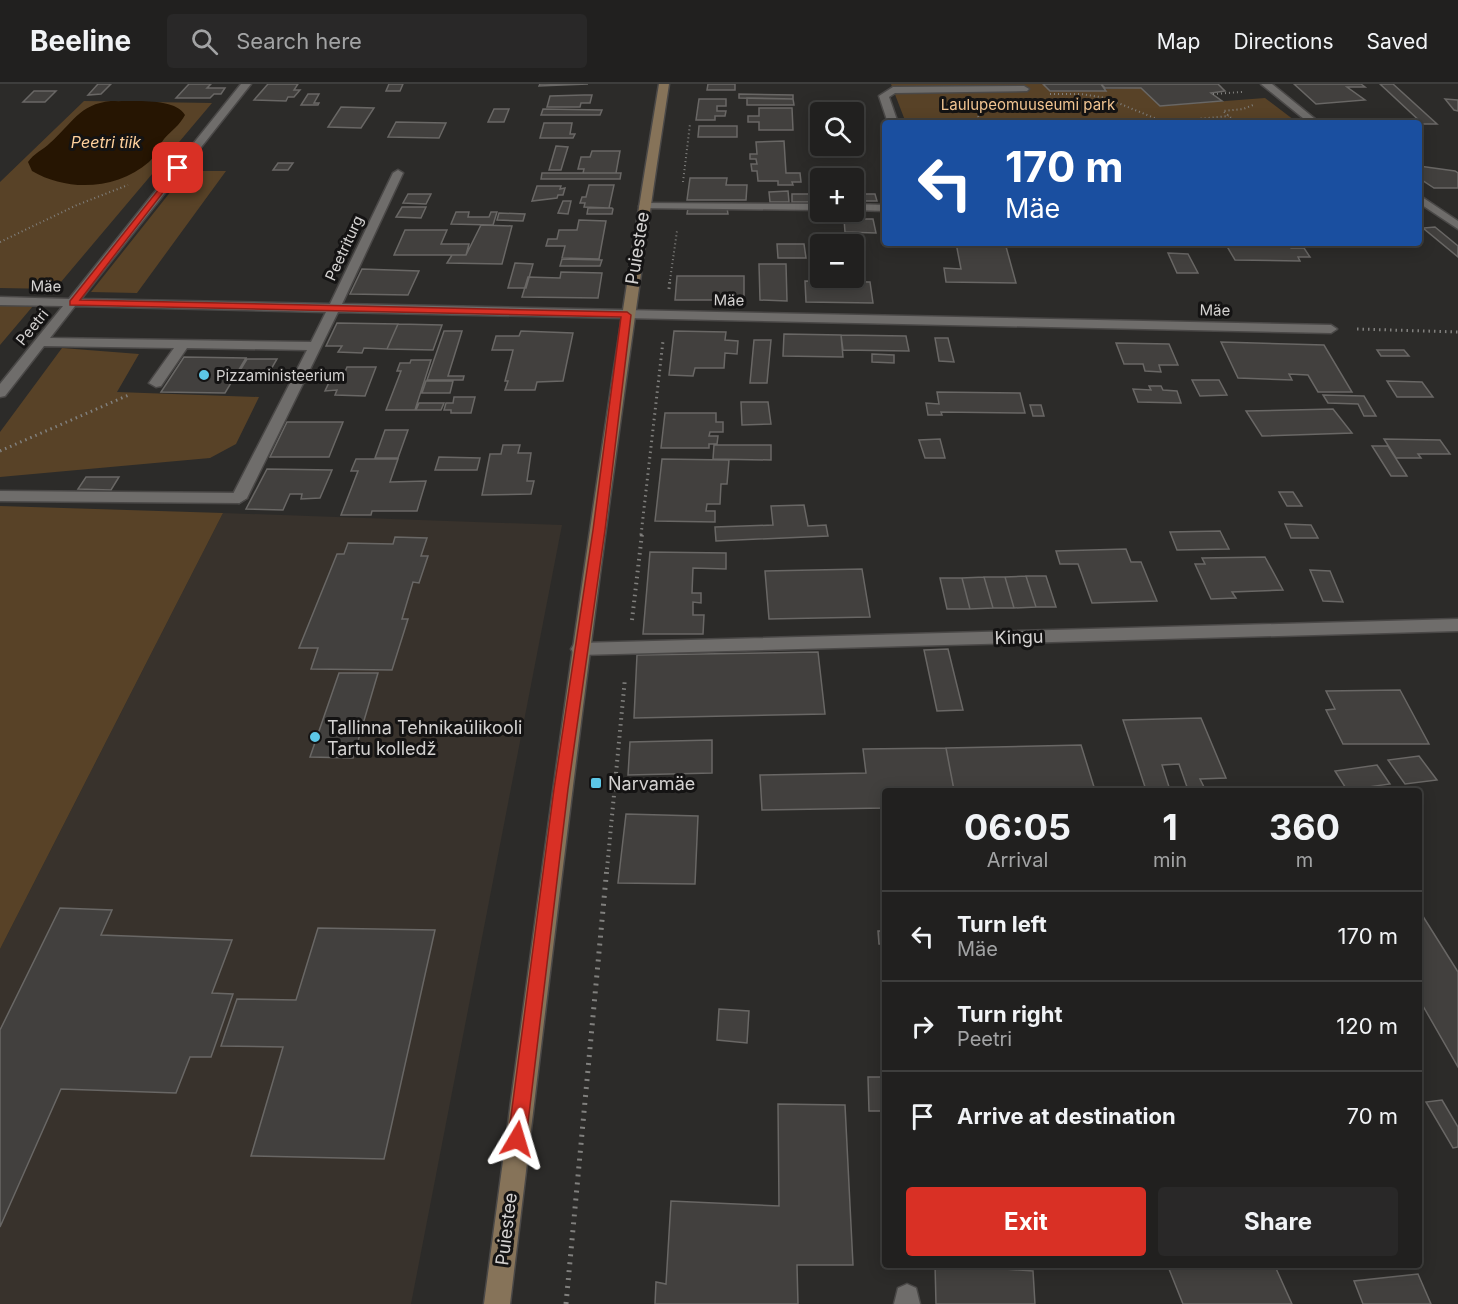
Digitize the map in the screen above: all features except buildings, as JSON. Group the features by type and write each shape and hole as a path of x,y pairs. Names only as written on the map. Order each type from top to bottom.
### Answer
{"main road":[{"name":"Puiestee","path":"497,1304 580,649 599,530 627,315 664,84"}],"street":[{"name":"Peetri","path":"0,393 246,84"},
{"path":"1266,84 1311,120"},
{"path":"891,120 885,96 893,90 1024,89"},
{"name":"Peetriturg","path":"0,496 238,498 334,308 398,173"},
{"path":"1422,200 1458,226"},
{"path":"644,206 810,207"},
{"path":"864,207 882,208"},
{"name":"Mäe","path":"0,301 1331,329"},
{"path":"41,342 315,346"},
{"path":"156,383 183,345"},
{"name":"Kingu","path":"580,649 1458,625"}],"path":[{"path":"1024,89 1047,94 1081,94 1106,98 1161,120"},
{"path":"1234,120 1223,111 1243,110 1256,102"},
{"path":"1187,120 1230,116"},
{"path":"566,1304 628,648 665,315 690,118"},
{"path":"0,242 77,205 119,189 159,168 178,168"},
{"path":"1331,329 1458,332"},
{"path":"0,451 156,383"}],"shaded area":[{"name":"Tallinna Tehnikaülikooli Tartu kolledž","path":"223,513 562,525 411,1304 0,1304 0,949"}],"green space":[{"name":"Laulupeomuuseumi park","path":"891,84 1043,84 1050,91 1141,88 1160,106 1265,98 1294,120 905,120"},
{"path":"84,101 212,103 55,289 0,288 0,182"},
{"path":"187,171 226,171 137,293 91,292"},
{"path":"0,305 33,306 0,345"},
{"path":"62,348 139,354 117,392 259,397 236,444 210,458 0,477 0,432"},
{"path":"0,506 223,513 0,949"}],"water":[{"name":"Peetri tiik","path":"111,101 162,103 180,109 185,115 164,139 151,160 122,178 107,183 76,185 46,178 32,171 28,162 30,159 77,116 91,106"}],"place":[{"name":"Pizzaministeerium","path":"204,375"},
{"name":"Tallinna Tehnikaülikooli Tartu kolledž","path":"315,737"},
{"name":"Narvamäe","path":"596,783"}],"route":[{"path":"178,168 73,303 627,315 599,530 561,789 517,1139"}]}
